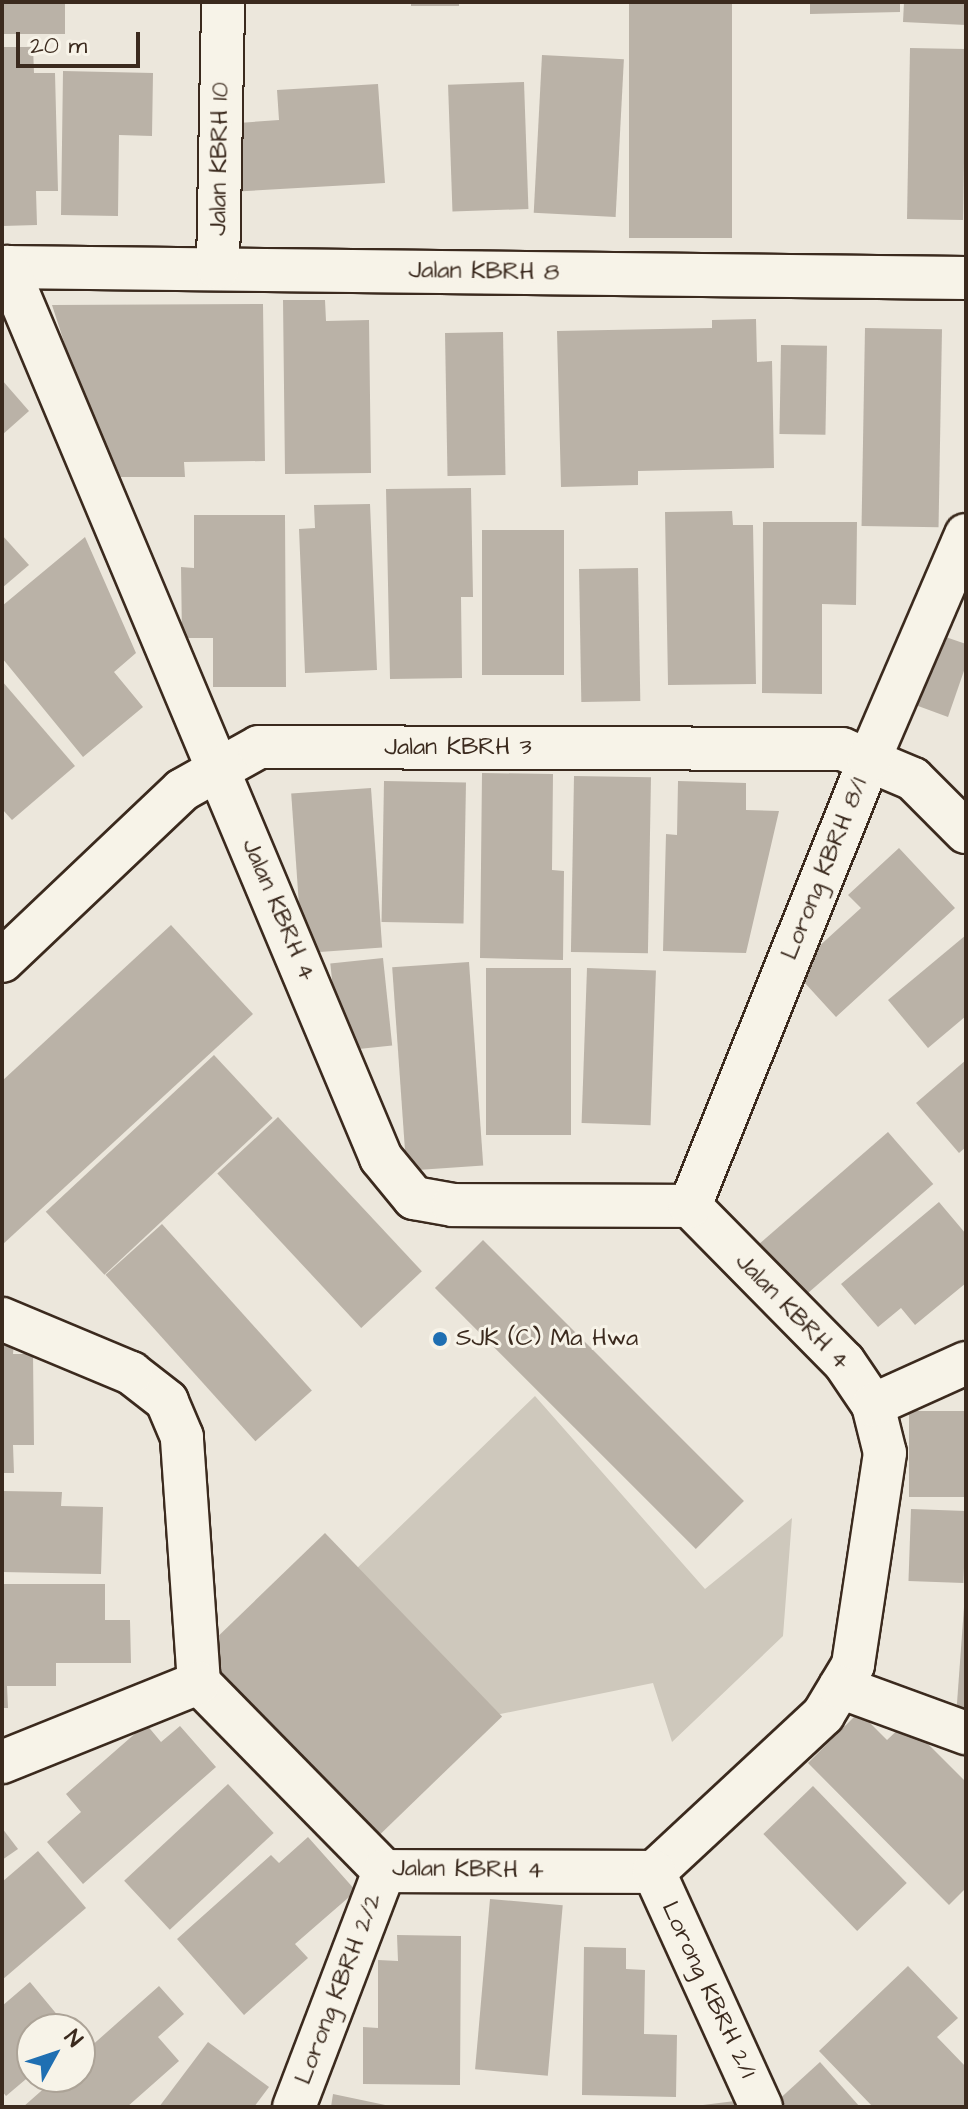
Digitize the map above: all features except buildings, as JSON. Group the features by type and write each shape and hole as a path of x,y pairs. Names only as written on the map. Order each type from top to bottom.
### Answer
{"street":[{"name":"Jalan KBRH 10","path":"218,268 223,2"},
{"name":"Jalan KBRH 8","path":"4,269 218,268 966,278"},
{"name":"Jalan KBRH 4","path":"4,269 219,769 381,1158 414,1198 453,1205 690,1206 844,1362 873,1405 885,1453 853,1665 823,1715 654,1872 384,1871 199,1683"},
{"name":"Lorong KBRH 8/1","path":"690,1206 869,760 966,535"},
{"name":"Jalan KBRH 3","path":"2,961 182,790 259,747 842,749 913,779 966,832"},
{"path":"2,1319 131,1373 167,1401 182,1437 199,1683 2,1762"},
{"path":"873,1405 966,1363"},
{"path":"840,1687 966,1733"},
{"name":"Lorong KBRH 2/2","path":"294,2107 384,1871"},
{"name":"Lorong KBRH 2/1","path":"654,1872 761,2107"}],"shaded area":[{"path":"535,1396 705,1589 792,1518 783,1636 672,1742 653,1683 481,1718 352,1573"}],"place":[{"name":"SJK (C) Ma Hwa","path":"440,1339"}]}
